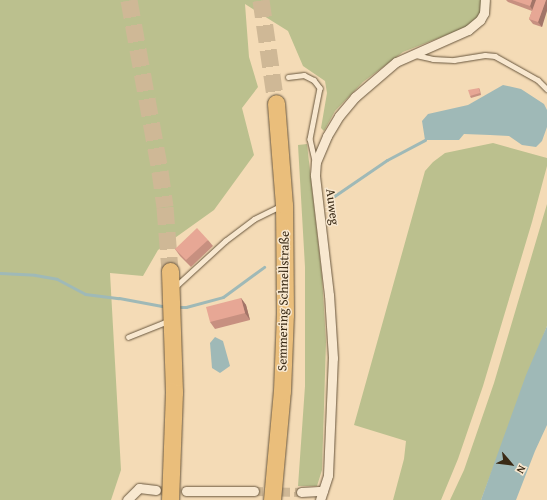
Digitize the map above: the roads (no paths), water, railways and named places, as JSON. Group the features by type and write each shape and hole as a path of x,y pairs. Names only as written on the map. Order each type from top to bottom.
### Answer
{"highway":[{"name":"Semmering Schnellstraße","path":"272,500 278,443 284,345 284,205 276,103"},
{"path":"170,271 174,392 170,500"}],"street":[{"name":"Auweg","path":"322,496 328,475 334,358 330,295 315,175 316,162 331,130 355,97 396,62 468,30 480,20 484,13 485,0"},
{"path":"127,500 139,488 156,490"},
{"path":"186,491 254,492"},
{"path":"301,492 322,496"}],"lane":[{"path":"413,54 433,59 454,60 484,55 495,56 538,80 547,89"},
{"path":"288,77 304,75 314,80 320,88 310,139 316,162"},
{"path":"171,291 225,241 254,219 284,205"},
{"path":"128,337 172,319"}],"water":[{"path":"503,85 521,89 544,104 547,110 547,127 542,141 536,147 522,145 509,136 464,134 459,140 425,140 422,121 428,114 468,105"},
{"path":"547,326 547,425 516,500 481,500 526,375"},
{"path":"215,337 223,341 230,366 220,373 212,368 210,343"}],"waterway":[{"path":"330,199 387,160 425,140"},
{"path":"176,307 186,307 223,297 264,267"},
{"path":"0,273 35,275 57,279 85,294 119,298 167,307"}],"tunnel":[{"path":"129,0 160,171 165,207 170,271"},
{"path":"261,0 276,103"},
{"path":"156,490 186,491"},
{"path":"254,491 301,492"}]}
